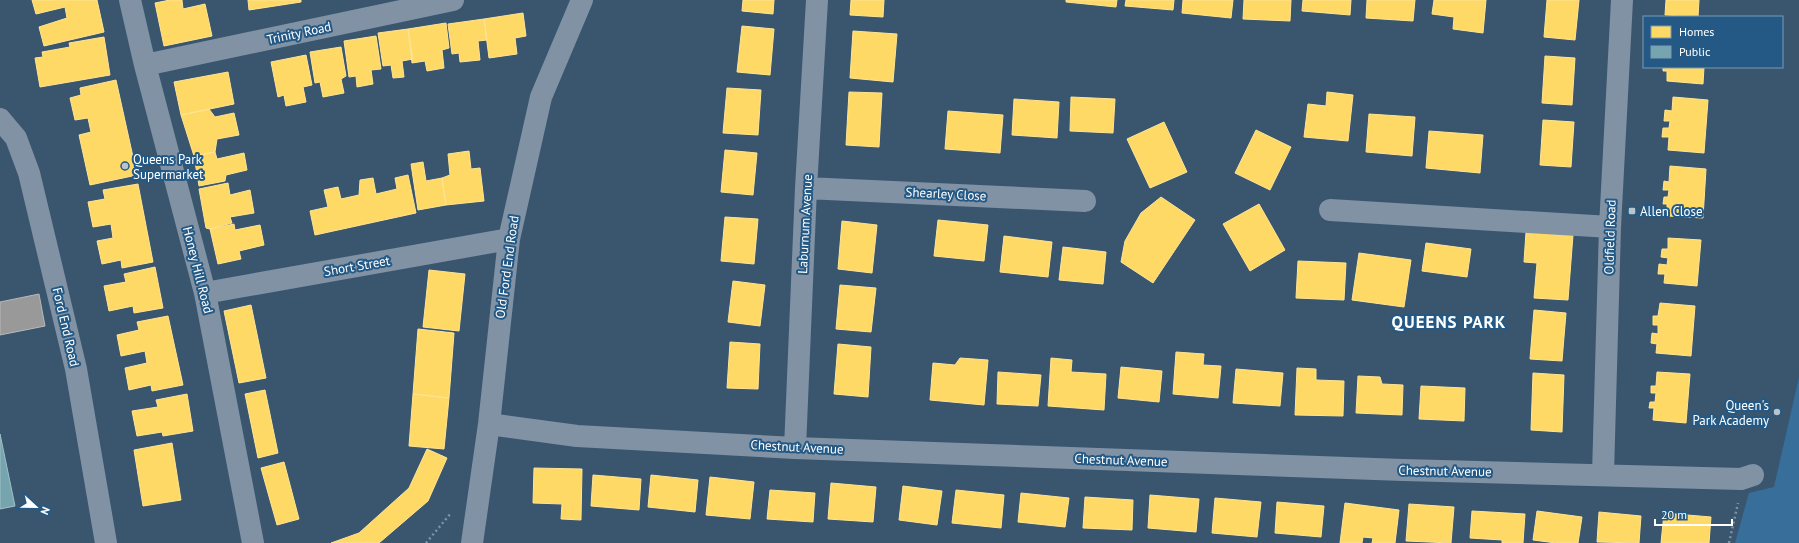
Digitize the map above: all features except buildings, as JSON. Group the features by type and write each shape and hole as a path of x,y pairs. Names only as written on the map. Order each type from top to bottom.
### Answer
{"street":[{"name":"Honey Hill Road","path":"130,0 145,65 205,293 253,543"},
{"name":"Trinity Road","path":"145,65 453,0"},
{"name":"Old Ford End Road","path":"472,543 490,424 508,239 541,96 582,0"},
{"name":"Laburnum Avenue","path":"795,448 806,188 817,0"},
{"name":"Oldfield Road","path":"1603,474 1610,227 1622,0"},
{"name":"Ford End Road","path":"0,119 16,138 30,173 76,369 106,543"},
{"name":"Shearley Close","path":"806,188 1085,201"},
{"path":"1330,210 1610,227"},
{"name":"Short Street","path":"205,293 508,239"},
{"name":"Chestnut Avenue","path":"490,424 577,436 795,448 1403,470 1747,477"}],"path":[{"path":"1729,543 1747,477"}],"shaded area":[{"path":"1799,377 1799,543 1735,543 1749,493 1774,487"}],"place":[{"name":"Queens Park Supermarket","path":"125,166"},
{"name":"Allen Close","path":"1632,211"},
{"name":"Queen's Park Academy","path":"1777,412"}],"district":[{"name":"QUEENS PARK","path":"1449,322"}]}
